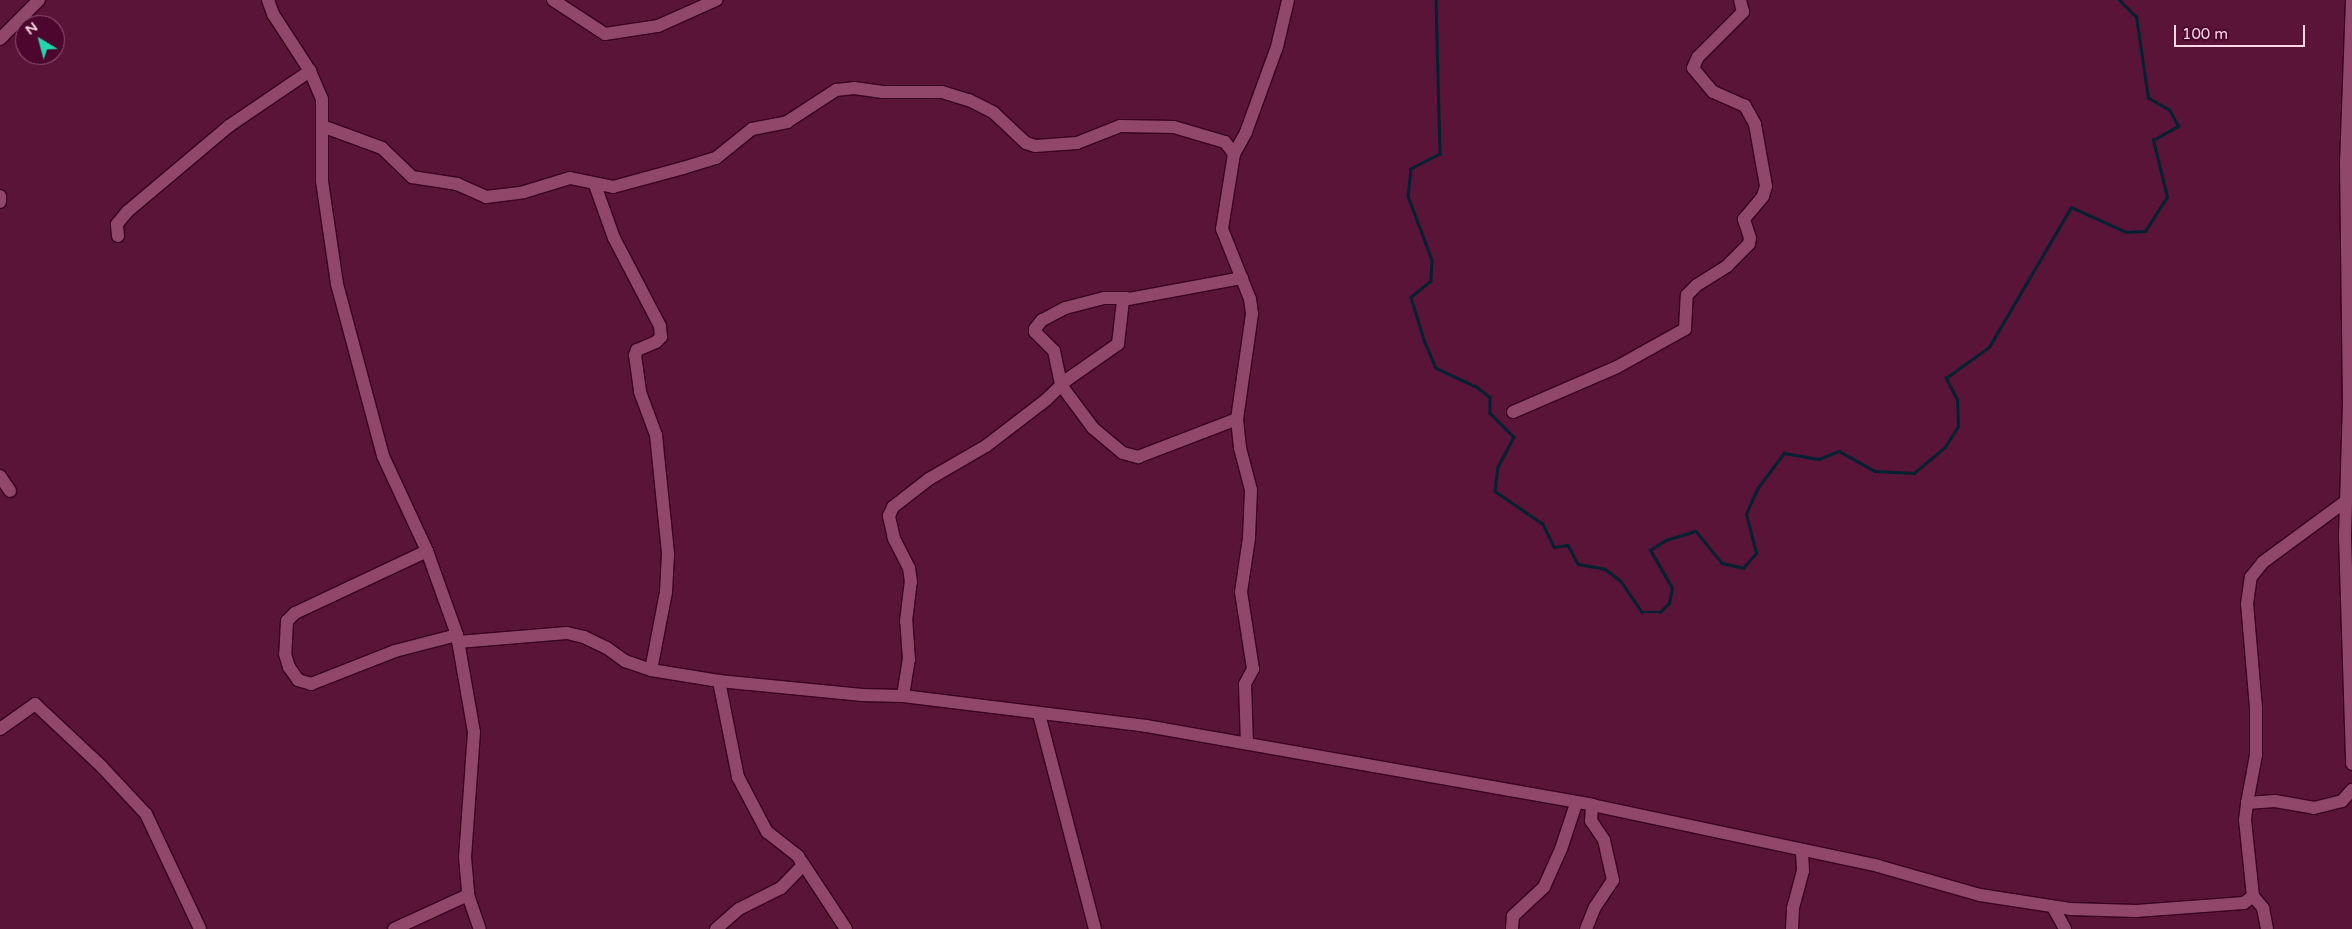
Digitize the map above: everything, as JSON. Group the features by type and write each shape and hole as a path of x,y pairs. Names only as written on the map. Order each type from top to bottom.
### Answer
{"street":[{"path":"0,39 39,0"},
{"path":"268,0 273,14 310,71 322,99 322,181 337,284 383,456 427,551 457,639 474,732 466,823 468,895 480,929"},
{"path":"553,0 605,34 658,26 716,0"},
{"path":"1248,743 1246,684 1253,668 1241,592 1249,538 1251,490 1240,448 1237,398 1252,314 1242,278 1222,229 1234,154 1246,132 1277,47 1288,0"},
{"path":"1513,412 1617,367 1685,330 1687,295 1697,285 1727,266 1749,244 1750,238 1744,218 1763,196 1766,186 1755,124 1745,106 1713,92 1693,68 1698,57 1743,12 1740,0"},
{"path":"2352,0 2346,160 2351,402 2346,501 2350,594 2352,764"},
{"path":"118,236 117,224 128,211 229,126 310,71"},
{"path":"322,126 382,148 412,177 457,184 486,197 524,192 570,178 613,187 716,158 752,129 787,122 836,90 854,88 883,92 942,92 969,100 994,114 1026,143 1035,146 1077,143 1113,127 1174,127 1225,142 1234,154"},
{"path":"595,184 614,238 660,326 661,336 656,342 637,350 635,355 640,392 656,435 668,554 666,592 651,670"},
{"path":"0,196 0,202"},
{"path":"1237,419 1148,454 1130,457 1093,428 1061,385 1054,351 1035,332 1035,329 1042,320 1065,308 1104,298 1127,298 1242,278"},
{"path":"903,696 909,660 906,621 911,582 909,568 894,538 889,516 892,507 929,479 986,446 1061,385 1118,344 1122,326 1121,303 1127,298"},
{"path":"0,476 10,491"},
{"path":"2267,929 2263,908 2254,896 2244,820 2256,755 2256,708 2247,604 2251,577 2263,562 2346,501"},
{"path":"427,551 295,613 287,621 285,654 289,667 298,680 311,684 395,651 457,639 567,633 592,641 625,661 651,670 719,681 862,695 903,696 1146,726 1248,743 1592,806 1802,852 1878,866 1980,895 2053,907 2136,911 2233,905 2244,903 2254,896"},
{"path":"719,681 738,777 767,832 802,862 846,929"},
{"path":"0,729 35,704 102,767 146,814 200,929"},
{"path":"1039,714 1094,929"},
{"path":"2247,803 2275,801 2314,808 2342,801 2352,790"},
{"path":"1512,929 1513,916 1544,887 1561,849 1576,804"},
{"path":"1586,929 1595,906 1613,880 1604,840 1591,821 1592,806"},
{"path":"1792,929 1793,908 1803,871 1802,852"},
{"path":"716,929 739,909 781,888 801,869 802,862"},
{"path":"394,929 468,895"},
{"path":"2053,907 2065,929"}],"waterway":[{"path":"1436,0 1440,154 1411,169 1408,196 1432,260 1431,281 1411,297 1424,340 1436,368 1477,387 1490,397 1490,413 1514,437 1498,467 1495,491 1543,524 1554,547 1568,545 1578,564 1605,569 1621,581 1642,612 1660,612 1669,603 1672,588 1650,550 1666,540 1696,531 1722,563 1743,568 1756,553 1746,514 1757,489 1784,453 1819,459 1839,451 1875,471 1914,473 1945,447 1958,426 1957,400 1946,378 1989,347 2071,207 2126,232 2145,231 2167,197 2153,140 2178,126 2169,110 2148,98 2136,17 2119,0"}]}
